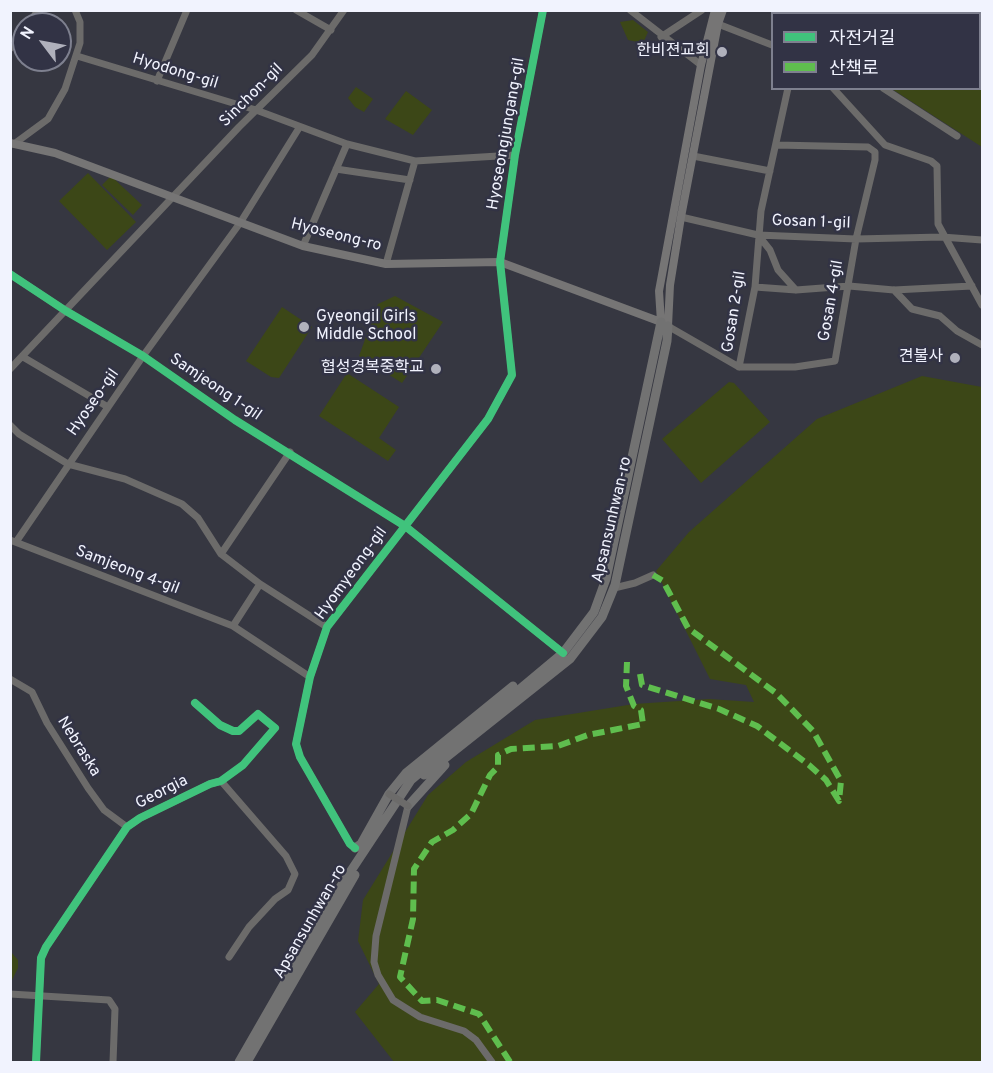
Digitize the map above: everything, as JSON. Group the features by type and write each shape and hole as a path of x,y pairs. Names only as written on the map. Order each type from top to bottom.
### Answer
{"highway":[{"path":"885,10 895,12"},
{"name":"Apsansunhwan-ro","path":"239,1062 338,897 418,772 584,645 602,616 614,588 667,341 664,324"},
{"name":"Apsansunhwan-ro","path":"556,665 563,653 581,633 600,602 664,324"},
{"path":"355,848 361,844 389,794 406,773 517,684 556,665"},
{"path":"408,806 441,768 548,681 556,665"},
{"name":"Apsansunhwan-ro","path":"247,1062 338,897"}],"main road":[{"name":"Apsansunhwan-ro","path":"664,324 659,291 701,65 715,10"},
{"name":"Apsansunhwan-ro","path":"664,324 681,217 718,24 723,10"},
{"name":"Hyoseong-ro","path":"12,143 55,153 303,246 386,264 500,262 664,324"}],"street":[{"path":"12,143 48,119 65,89 77,56 80,22 75,10"},
{"path":"157,81 187,10"},
{"path":"296,10 332,30"},
{"name":"Sinchon-gil","path":"10,369 256,110 312,55 332,30 344,10"},
{"name":"Hyoseongjungang-gil","path":"500,262 515,155 543,10"},
{"path":"630,10 661,37 701,65"},
{"path":"661,37 702,10"},
{"path":"718,24 771,45"},
{"name":"Hyodong-gil","path":"77,56 256,110 346,144 415,161 515,155"},
{"name":"Gosan 2-gil","path":"664,324 739,367 755,287 758,235 788,90"},
{"path":"834,90 885,145 931,161 937,166 938,224 942,237 982,305"},
{"path":"886,90 957,136"},
{"path":"240,223 299,128"},
{"path":"303,246 346,144"},
{"name":"Gosan 4-gil","path":"739,367 795,366 835,361 856,239 875,160 875,152 868,147 776,145"},
{"path":"693,156 770,171"},
{"path":"386,264 415,161"},
{"path":"336,169 410,180"},
{"name":"Gosan 1-gil","path":"681,217 758,235 856,239 942,237 982,240"},
{"name":"Hyoseo-gil","path":"13,541 240,223"},
{"path":"758,235 770,250 778,270 796,290"},
{"name":"Hyomyeong-gil","path":"355,848 350,844 300,757 296,744 310,677 327,627 488,419 513,375 500,262"},
{"name":"Samjeong 1-gil","path":"10,274 66,311 143,356 235,420 290,452 405,526 563,653"},
{"path":"755,287 796,290 849,286 894,290 972,286"},
{"path":"894,290 912,309 940,316 957,332 982,345"},
{"path":"23,357 108,407"},
{"path":"10,425 19,434 68,464 125,479 182,504 198,518 221,554 260,584 327,627"},
{"path":"221,554 290,452"},
{"name":"Samjeong 4-gil","path":"13,541 233,626 310,677"},
{"path":"614,588 635,584 653,575"},
{"path":"233,626 260,584"},
{"name":"Nebraska","path":"10,679 32,692 47,723 93,795 104,810 127,827"},
{"name":"Georgia","path":"36,1062 41,958 46,947 127,827 140,818 210,784 221,781 243,765 275,728 258,714 239,731 233,731 220,724 195,702"},
{"path":"221,781 285,856 296,874 288,890 275,899 249,927 230,957"},
{"path":"389,794 408,806 376,936 374,962 378,975 393,1000 420,1017 464,1031 476,1040 492,1062"},
{"path":"10,994 109,1000 115,1009 113,1062"}],"green space":[{"path":"633,20 648,32 643,43 628,40 620,22"},
{"path":"982,78 982,147 894,90 981,90"},
{"path":"356,87 373,99 364,112 355,107 348,98"},
{"path":"406,91 432,110 413,135 385,119"},
{"path":"88,173 136,222 107,250 59,201"},
{"path":"111,176 142,205 133,215 102,185"},
{"path":"395,296 443,322 402,383 359,356 378,304"},
{"path":"282,307 312,327 279,378 271,377 246,361"},
{"path":"347,373 399,407 379,438 396,450 388,461 319,416"},
{"path":"922,376 982,387 982,1062 394,1062 355,1012 379,984 358,941 363,900 428,795 466,762 535,720 634,704 709,699 754,702 746,685 710,679 656,571 689,532 817,419"},
{"path":"729,382 734,383 770,422 701,483 662,439"},
{"path":"11,952 18,960 18,968 11,982"}],"shaded area":[{"path":"929,11 982,11 982,32 981,12"}],"marked path":[{"path":"640,674 642,685 719,709 757,726 826,780 839,801 841,781 813,731 776,693 688,628 663,581 653,575"},
{"path":"510,1062 479,1014 437,1000 422,1001 400,977 413,919 414,869 432,842 453,830 471,814 490,775 498,767 498,755 511,749 558,746 588,735 643,724 641,710 634,706 626,686 627,662"}],"cycle path":[{"path":"355,848 350,844 300,757 296,744 310,677 327,627 488,419 512,375 500,262 515,155 543,10"},
{"path":"10,274 66,311 143,356 235,420 405,526 563,653"},
{"path":"36,1062 41,958 46,947 127,827 140,818 210,784 221,781 243,765 275,728 258,714 239,731 233,731 220,725 195,703"}],"place":[{"name":"한비젼교회","path":"722,52"},
{"name":"Gyeongil Girls Middle School","path":"304,327"},
{"name":"견불사","path":"955,358"},
{"name":"협성경복중학교","path":"436,369"}]}
